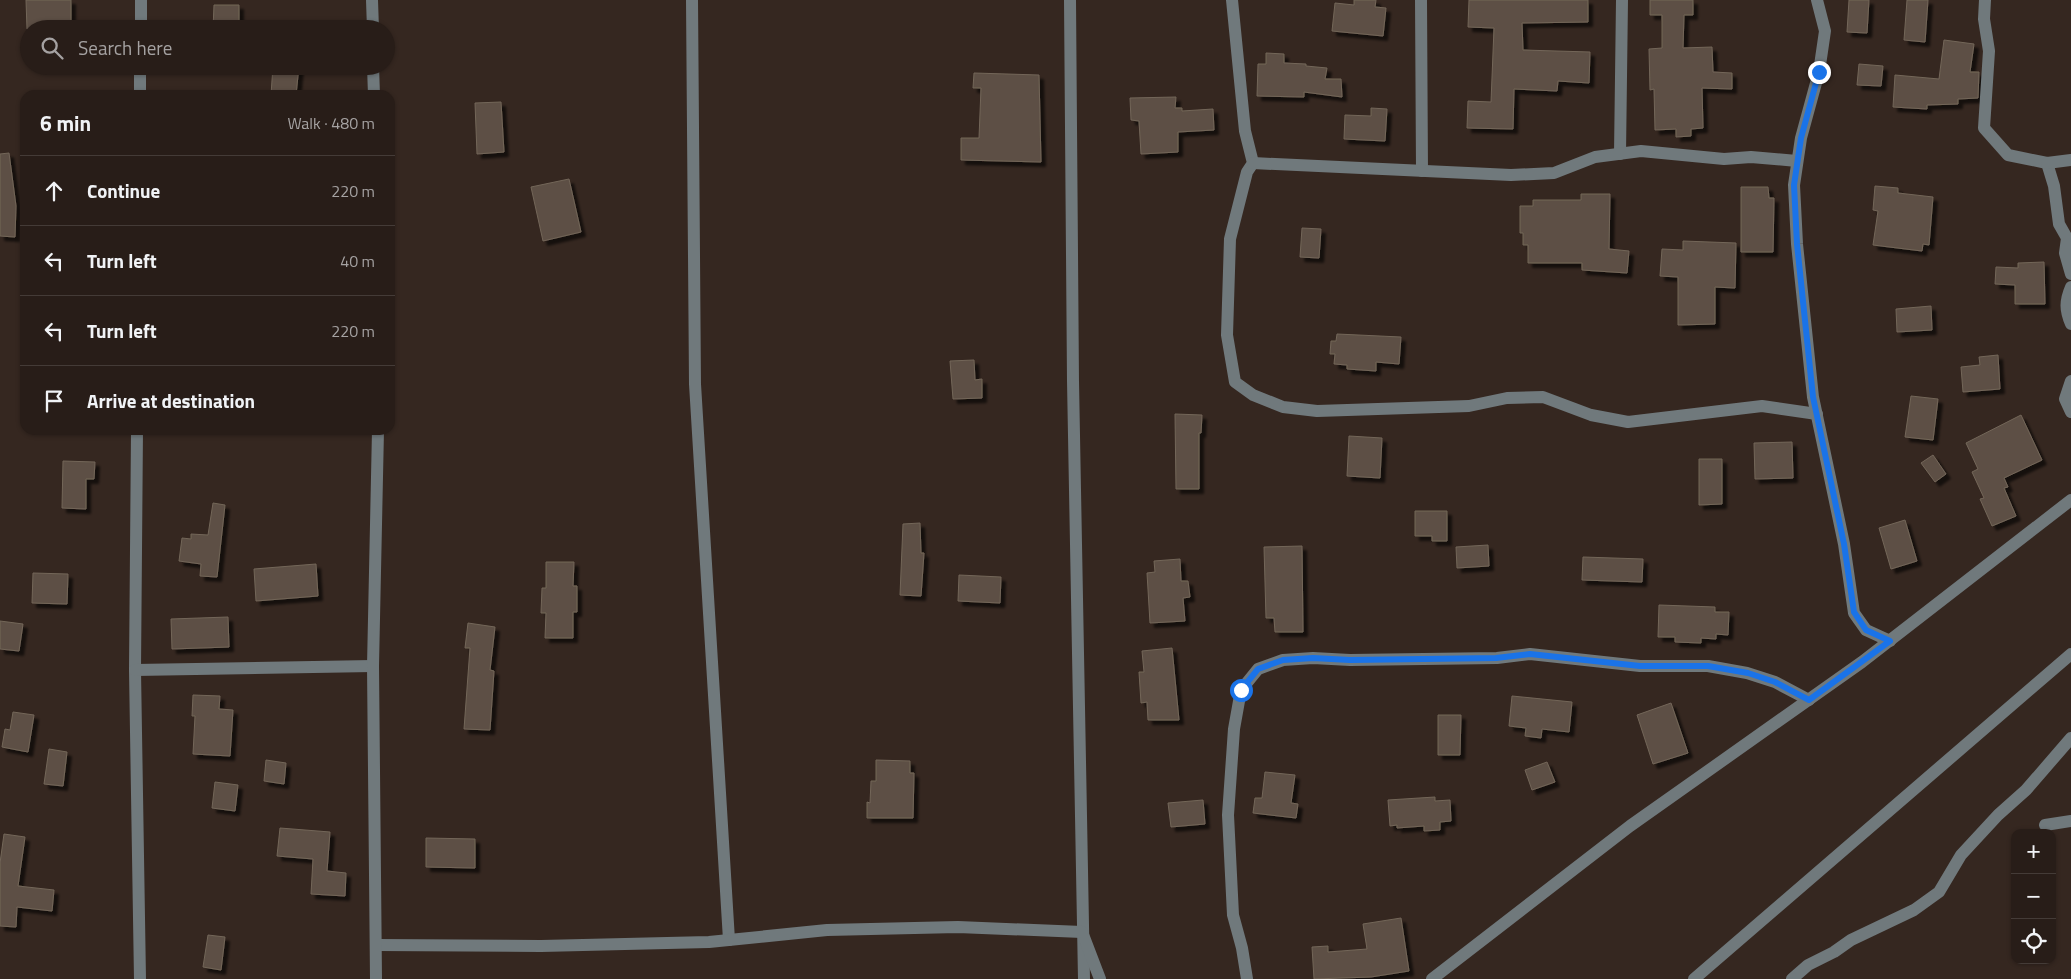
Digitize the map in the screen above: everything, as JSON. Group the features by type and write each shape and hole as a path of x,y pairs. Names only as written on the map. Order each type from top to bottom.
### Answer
{"street":[{"path":"141,0 141,20"},
{"path":"372,0 373,20"},
{"path":"692,0 695,384 729,940"},
{"path":"1070,0 1073,381 1084,979"},
{"path":"1232,0 1245,131 1253,163 1247,172 1230,239 1227,335 1235,382 1252,394 1283,407 1317,411 1469,406 1507,398 1542,397 1591,415 1628,422 1762,406 1817,414"},
{"path":"1421,0 1422,171"},
{"path":"1620,154 1622,0"},
{"path":"1817,0 1825,31 1819,72 1797,160 1794,185 1797,244 1817,414 1844,544 1854,612 1866,630 1890,641"},
{"path":"1985,0 1984,19 1989,52 1984,128 2008,155 2047,163 2071,160"},
{"path":"140,75 140,90"},
{"path":"373,75 374,90"},
{"path":"1253,163 1511,175 1554,173 1595,157 1641,151 1724,159 1751,157 1797,160"},
{"path":"2047,163 2054,186 2059,224 2067,238 2065,253 2071,274"},
{"path":"2071,287 2066,298 2066,312 2071,324"},
{"path":"2071,380 2065,399 2071,412"},
{"path":"137,435 135,670 140,979"},
{"path":"376,979 373,666 378,435"},
{"path":"1432,979 1630,826 1890,641 2071,500"},
{"path":"1247,979 1242,948 1233,915 1228,815 1234,729 1241,690 1258,669 1283,660 1313,658 1350,660 1467,658 1530,654 1620,665 1708,666 1740,672 1775,682 1809,700"},
{"path":"1694,979 2071,654"},
{"path":"135,670 373,666"},
{"path":"1792,979 1808,965 1834,952 1851,940 1914,910 1938,892 1961,855 1998,815 2026,790 2071,738"},
{"path":"2045,825 2071,821"},
{"path":"377,945 540,946 729,940 837,930 958,927 1082,932"},
{"path":"1082,932 1100,979"}],"building":[{"path":"26,0 71,0 71,20 27,20"},
{"path":"1354,0 1376,0 1375,7 1386,8 1383,36 1332,31 1335,3 1354,5"},
{"path":"1469,0 1588,0 1588,22 1522,23 1523,50 1590,52 1589,83 1558,81 1557,91 1514,89 1513,129 1467,128 1468,101 1491,102 1494,28 1468,27"},
{"path":"1650,0 1693,0 1693,15 1684,15 1683,48 1712,47 1713,72 1732,73 1732,89 1702,88 1703,128 1691,129 1691,136 1676,137 1676,129 1655,130 1654,89 1650,90 1649,49 1662,48 1662,15 1650,15"},
{"path":"1849,0 1869,0 1867,33 1847,32"},
{"path":"1907,0 1928,0 1925,42 1904,40"},
{"path":"214,5 239,5 239,20 213,20"},
{"path":"1944,40 1974,44 1970,72 1979,72 1978,98 1958,99 1958,104 1927,105 1927,109 1893,107 1895,75 1939,79"},
{"path":"1266,53 1284,54 1284,63 1306,64 1306,66 1327,68 1325,79 1341,79 1342,97 1304,92 1304,97 1257,96 1258,64 1266,64"},
{"path":"1859,64 1883,66 1881,86 1857,85"},
{"path":"974,73 1039,75 1041,162 961,160 961,138 979,138 981,88 973,88"},
{"path":"272,75 298,75 297,90 271,90"},
{"path":"1176,97 1175,108 1182,108 1182,111 1213,109 1214,130 1178,132 1178,152 1141,154 1139,121 1131,120 1130,98"},
{"path":"501,102 504,152 477,154 475,103"},
{"path":"1371,108 1387,109 1385,141 1344,139 1345,115 1371,116"},
{"path":"9,153 16,206 15,237 0,236 0,154"},
{"path":"569,179 581,232 543,241 531,187"},
{"path":"1875,186 1898,188 1898,193 1933,197 1929,245 1923,244 1922,251 1873,245 1878,211 1873,210"},
{"path":"1741,187 1768,187 1769,198 1774,198 1773,252 1741,252"},
{"path":"1581,194 1610,194 1609,249 1629,251 1627,273 1582,270 1582,263 1528,263 1528,245 1523,245 1523,233 1520,233 1520,206 1533,206 1533,200 1581,200"},
{"path":"1302,228 1321,229 1319,258 1300,257"},
{"path":"1683,241 1736,243 1735,288 1715,287 1715,324 1678,325 1678,277 1660,276 1662,249 1683,250"},
{"path":"2044,262 2045,304 2015,304 2015,285 1995,284 1996,267 2018,268 2018,263"},
{"path":"1931,306 1932,330 1897,332 1896,309"},
{"path":"1337,334 1401,337 1399,364 1376,362 1376,371 1347,369 1347,365 1334,364 1335,354 1330,354 1331,341 1336,341"},
{"path":"1998,355 2000,389 1963,392 1961,367 1980,365 1979,357"},
{"path":"974,360 975,380 982,379 982,398 953,399 950,361"},
{"path":"1911,396 1938,399 1933,440 1905,437"},
{"path":"1175,414 1202,415 1201,433 1199,433 1199,489 1176,489"},
{"path":"2021,415 2042,460 2004,478 2008,487 2004,488 2016,516 1992,526 1980,499 1984,498 1972,472 1978,469 1966,443"},
{"path":"1349,436 1382,438 1380,478 1347,476"},
{"path":"1792,442 1793,478 1755,479 1754,443"},
{"path":"1933,455 1946,474 1935,482 1921,463"},
{"path":"1699,459 1722,459 1722,504 1699,505"},
{"path":"63,461 95,462 94,479 86,479 86,509 62,508"},
{"path":"213,503 225,505 217,577 200,576 201,564 179,561 182,538 191,539 191,534 208,535"},
{"path":"1415,511 1447,511 1447,541 1432,541 1432,536 1415,536"},
{"path":"1905,520 1917,561 1891,569 1879,528"},
{"path":"920,523 921,553 924,553 921,596 900,595 903,524"},
{"path":"1488,545 1489,566 1457,568 1456,547"},
{"path":"1302,546 1303,632 1275,632 1274,618 1266,618 1264,547"},
{"path":"1583,557 1643,559 1642,582 1582,580"},
{"path":"1180,559 1181,581 1188,581 1190,597 1183,598 1185,621 1150,623 1147,573 1155,572 1154,561"},
{"path":"546,562 574,562 573,586 577,586 577,612 573,612 573,638 545,638 546,613 541,613 542,588 546,588"},
{"path":"316,564 318,596 256,601 254,569"},
{"path":"33,573 68,574 67,604 32,603"},
{"path":"959,575 1001,577 1000,603 958,601"},
{"path":"1659,605 1715,607 1715,612 1729,612 1728,635 1716,634 1716,639 1701,638 1701,643 1675,642 1675,637 1658,637"},
{"path":"228,617 229,647 172,649 171,619"},
{"path":"0,621 23,624 19,651 0,649"},
{"path":"468,623 495,627 490,670 494,671 490,730 464,729 470,648 465,648"},
{"path":"1172,648 1179,720 1148,720 1147,702 1141,703 1139,672 1144,672 1142,651"},
{"path":"193,695 220,696 219,709 233,710 230,756 193,754 195,716 192,716"},
{"path":"1512,696 1572,702 1569,732 1542,729 1541,738 1525,736 1526,728 1509,726"},
{"path":"1671,703 1688,753 1653,764 1637,715"},
{"path":"13,712 34,715 28,752 2,747 5,729 10,730"},
{"path":"1438,715 1461,715 1460,755 1438,755"},
{"path":"49,749 67,752 63,786 44,784"},
{"path":"266,760 286,763 284,784 264,781"},
{"path":"876,760 910,761 910,773 914,773 913,818 867,818 867,802 870,803 871,781 876,781"},
{"path":"1547,762 1555,782 1532,790 1525,770"},
{"path":"1265,772 1295,775 1291,803 1298,804 1296,818 1253,813 1255,798 1262,798"},
{"path":"215,782 238,785 235,811 212,808"},
{"path":"1435,797 1435,801 1450,800 1451,821 1440,822 1440,830 1424,831 1424,826 1397,828 1397,825 1390,826 1388,800"},
{"path":"1203,800 1205,824 1171,827 1168,803"},
{"path":"280,828 330,832 327,871 346,873 345,896 311,894 313,859 277,856"},
{"path":"4,834 25,837 18,886 54,890 52,911 17,907 16,927 0,926 0,863"},
{"path":"426,838 475,839 475,868 426,867"},
{"path":"1401,918 1409,971 1371,977 1314,979 1312,947 1328,946 1328,952 1367,949 1363,924"},
{"path":"208,935 225,937 221,970 203,967"}],"route":[{"path":"1241,690 1258,669 1283,660 1313,658 1350,660 1496,658 1530,654 1610,664 1708,666 1748,673 1775,682 1809,700 1890,641 1866,630 1854,612 1844,544 1813,397 1797,244 1794,185 1801,138 1819,72"}]}
